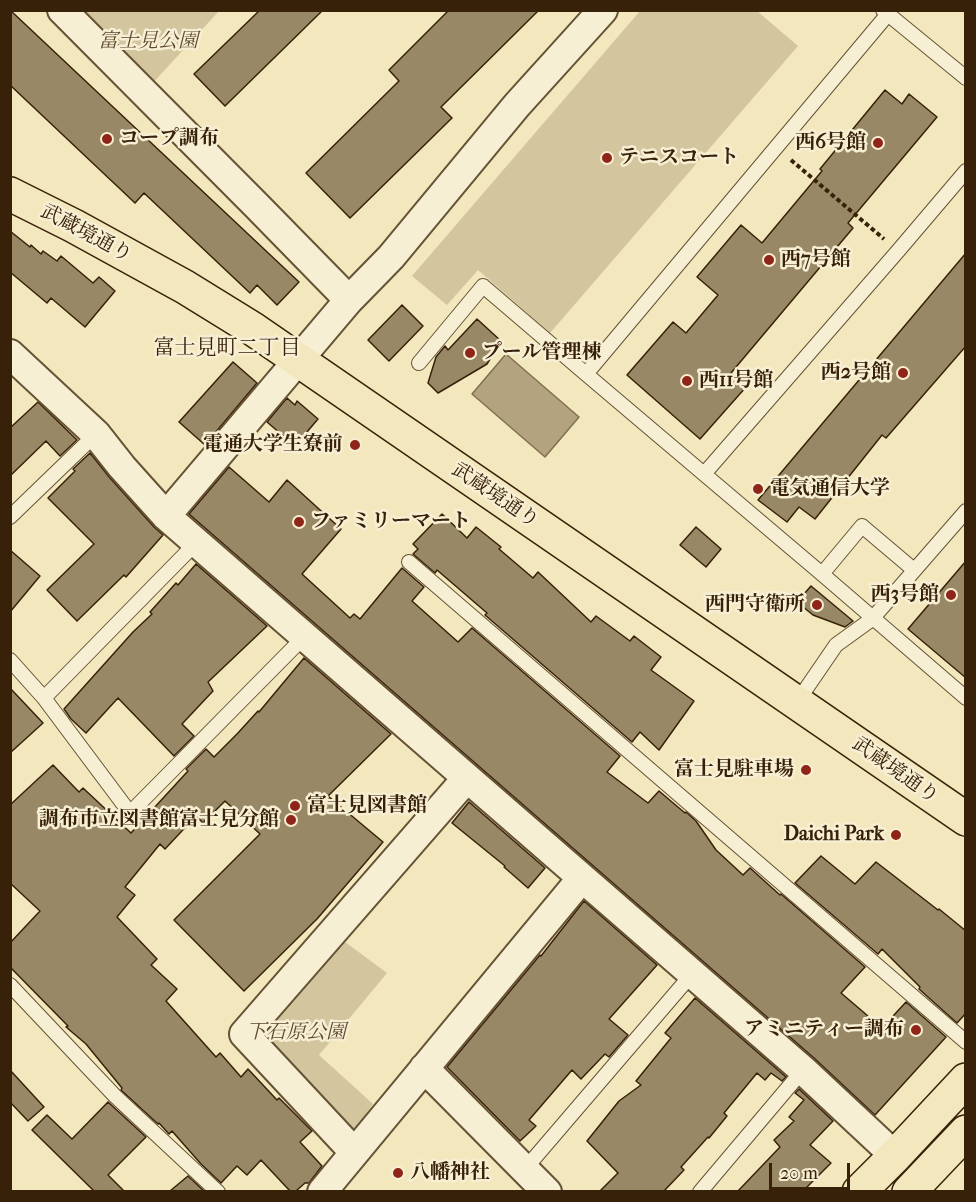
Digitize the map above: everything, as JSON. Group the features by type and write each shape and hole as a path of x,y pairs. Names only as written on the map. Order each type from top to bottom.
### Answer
{"main road":[{"name":"武蔵境通り","path":"10,194 185,287 299,360 966,819"},
{"path":"859,1191 966,1080"},
{"path":"909,1191 966,1132"}],"street":[{"path":"62,10 349,300"},
{"path":"166,516 349,300 392,257 517,105 603,10"},
{"path":"10,354 96,434 166,516 804,1070 895,1156"},
{"path":"354,1152 244,1034 467,778"},
{"path":"322,1191 582,878"},
{"path":"424,1068 548,1191"}],"lane":[{"path":"586,374 777,147 886,12 966,78"},
{"path":"704,474 966,171"},
{"path":"419,363 483,286 966,698"},
{"path":"10,517 96,434"},
{"path":"797,702 836,645 872,619 966,511"},
{"path":"822,574 862,526 914,570"},
{"path":"45,698 196,543"},
{"path":"409,562 966,1042"},
{"path":"10,660 45,698 130,813 304,637"},
{"path":"525,1169 693,974"},
{"path":"10,985 115,1096 218,1191"},
{"path":"700,1191 804,1070"}],"path":[{"path":"777,147 898,251"}],"green space":[{"name":"富士見公園","path":"70,11 219,11 150,86"},
{"name":"テニスコート","path":"640,11 757,11 798,46 550,333 478,270 447,305 412,276"},
{"name":"下石原公園","path":"341,939 387,973 319,1055 373,1104 350,1137 254,1032"}],"shaded area":[{"path":"506,354 579,417 545,457 472,394"}],"building":[{"name":"コープ調布","path":"10,10 299,282 277,305 257,285 250,293 144,193 135,203 10,85"},
{"path":"260,10 323,10 225,106 194,74"},
{"path":"449,10 539,10 441,107 452,118 350,218 306,173 399,81 389,70"},
{"path":"885,90 902,104 909,94 937,117 848,223 853,228 731,373 746,387 700,439 627,375 673,322 686,333 718,295 697,277 741,225 762,243"},
{"path":"10,231 41,254 43,251 57,261 61,256 93,283 99,277 115,291 85,327 51,298 47,303 10,272"},
{"path":"966,253 966,346 886,438 882,435 815,519 799,507 787,522 758,500"},
{"path":"402,305 423,326 389,361 368,340"},
{"name":"プール管理棟","path":"477,319 501,341 487,364 438,393 428,383 436,357 445,346 448,350"},
{"path":"233,362 257,383 205,445 179,422"},
{"path":"287,398 295,405 297,401 318,419 295,446 267,422"},
{"path":"38,402 77,440 60,456 46,441 10,476 10,428"},
{"path":"90,453 163,535 126,577 124,575 77,621 47,590 94,544 48,498"},
{"path":"229,467 269,502 287,480 341,529 302,574 350,618 354,614 360,619 402,568 424,587 412,601 458,642 472,628 620,756 607,772 648,803 659,791 696,821 716,850 743,875 750,868 865,967 841,993 882,1028 906,1002 946,1037 875,1115 814,1058 189,514"},
{"path":"442,514 467,538 476,527 533,578 538,572 591,622 596,616 630,641 634,636 661,657 651,670 694,701 659,750 640,732 632,742 485,615 487,613 437,570 435,573 413,554 418,549 413,544"},
{"path":"696,527 721,549 706,567 680,545"},
{"path":"10,550 40,576 10,612"},
{"name":"西3号館","path":"966,561 966,678 908,629"},
{"path":"196,564 267,626 208,682 213,691 182,724 194,736 174,756 118,698 86,733 64,709 152,614 150,612 176,583 178,585"},
{"name":"西門守衛所","path":"811,586 853,621 845,627 813,615 797,602"},
{"path":"304,658 391,734 328,796 383,842 317,919 244,991 174,920 260,834 225,801 203,823 196,816 165,849 160,844 125,887 135,895 117,917 157,959 151,965 177,989 166,1001 216,1057 220,1053 241,1077 248,1069 277,1100 279,1098 312,1131 300,1142 322,1166 309,1183 305,1183 296,1191 290,1191 261,1160 247,1175 237,1166 221,1183 172,1131 169,1134 121,1090 122,1088 86,1044 66,1027 68,1026 10,967 10,943 40,911 10,883 10,805 53,765 79,792 83,788 131,833 206,749 214,757 259,712"},
{"path":"10,688 43,723 10,753"},
{"path":"469,802 545,868 528,888 452,823"},
{"path":"821,856 855,884 876,862 966,931 966,1013 957,1023 919,989 920,987 882,949 878,954 795,883"},
{"path":"584,901 657,965 609,1019 628,1035 609,1057 605,1054 581,1079 572,1070 529,1120 536,1126 520,1141 447,1067 541,956"},
{"path":"695,998 786,1077 782,1081 771,1073 765,1080 757,1073 724,1113 727,1116 681,1167 684,1170 664,1191 600,1191 618,1173 587,1141 619,1101 641,1085 636,1081 671,1038 665,1033"},
{"path":"10,1070 44,1107 28,1121 10,1102"},
{"path":"799,1089 833,1121 810,1145 831,1163 803,1191 738,1191 780,1147 774,1140 794,1121 789,1117 804,1100 795,1093"},
{"path":"108,1102 146,1137 108,1175 124,1191 94,1191 32,1130 47,1115 72,1139"},
{"path":"188,1176 204,1191 170,1191"}],"place":[{"name":"コープ調布","path":"107,139"},
{"name":"西6号館","path":"878,143"},
{"name":"テニスコート","path":"607,158"},
{"name":"西7号館","path":"769,260"},
{"name":"プール管理棟","path":"470,353"},
{"name":"西2号館","path":"903,373"},
{"name":"西11号館","path":"687,381"},
{"name":"電通大学生寮前","path":"355,445"},
{"name":"電気通信大学","path":"758,489"},
{"name":"ファミリーマート","path":"299,522"},
{"name":"西3号館","path":"951,595"},
{"name":"西門守衛所","path":"817,605"},
{"name":"富士見駐車場","path":"806,770"},
{"name":"富士見図書館","path":"295,806"},
{"name":"調布市立図書館富士見分館","path":"291,820"},
{"name":"Daichi Park","path":"896,835"},
{"name":"アミニティー調布","path":"916,1030"},
{"name":"八幡神社","path":"398,1173"}],"district":[{"name":"富士見町二丁目","path":"227,349"}]}
